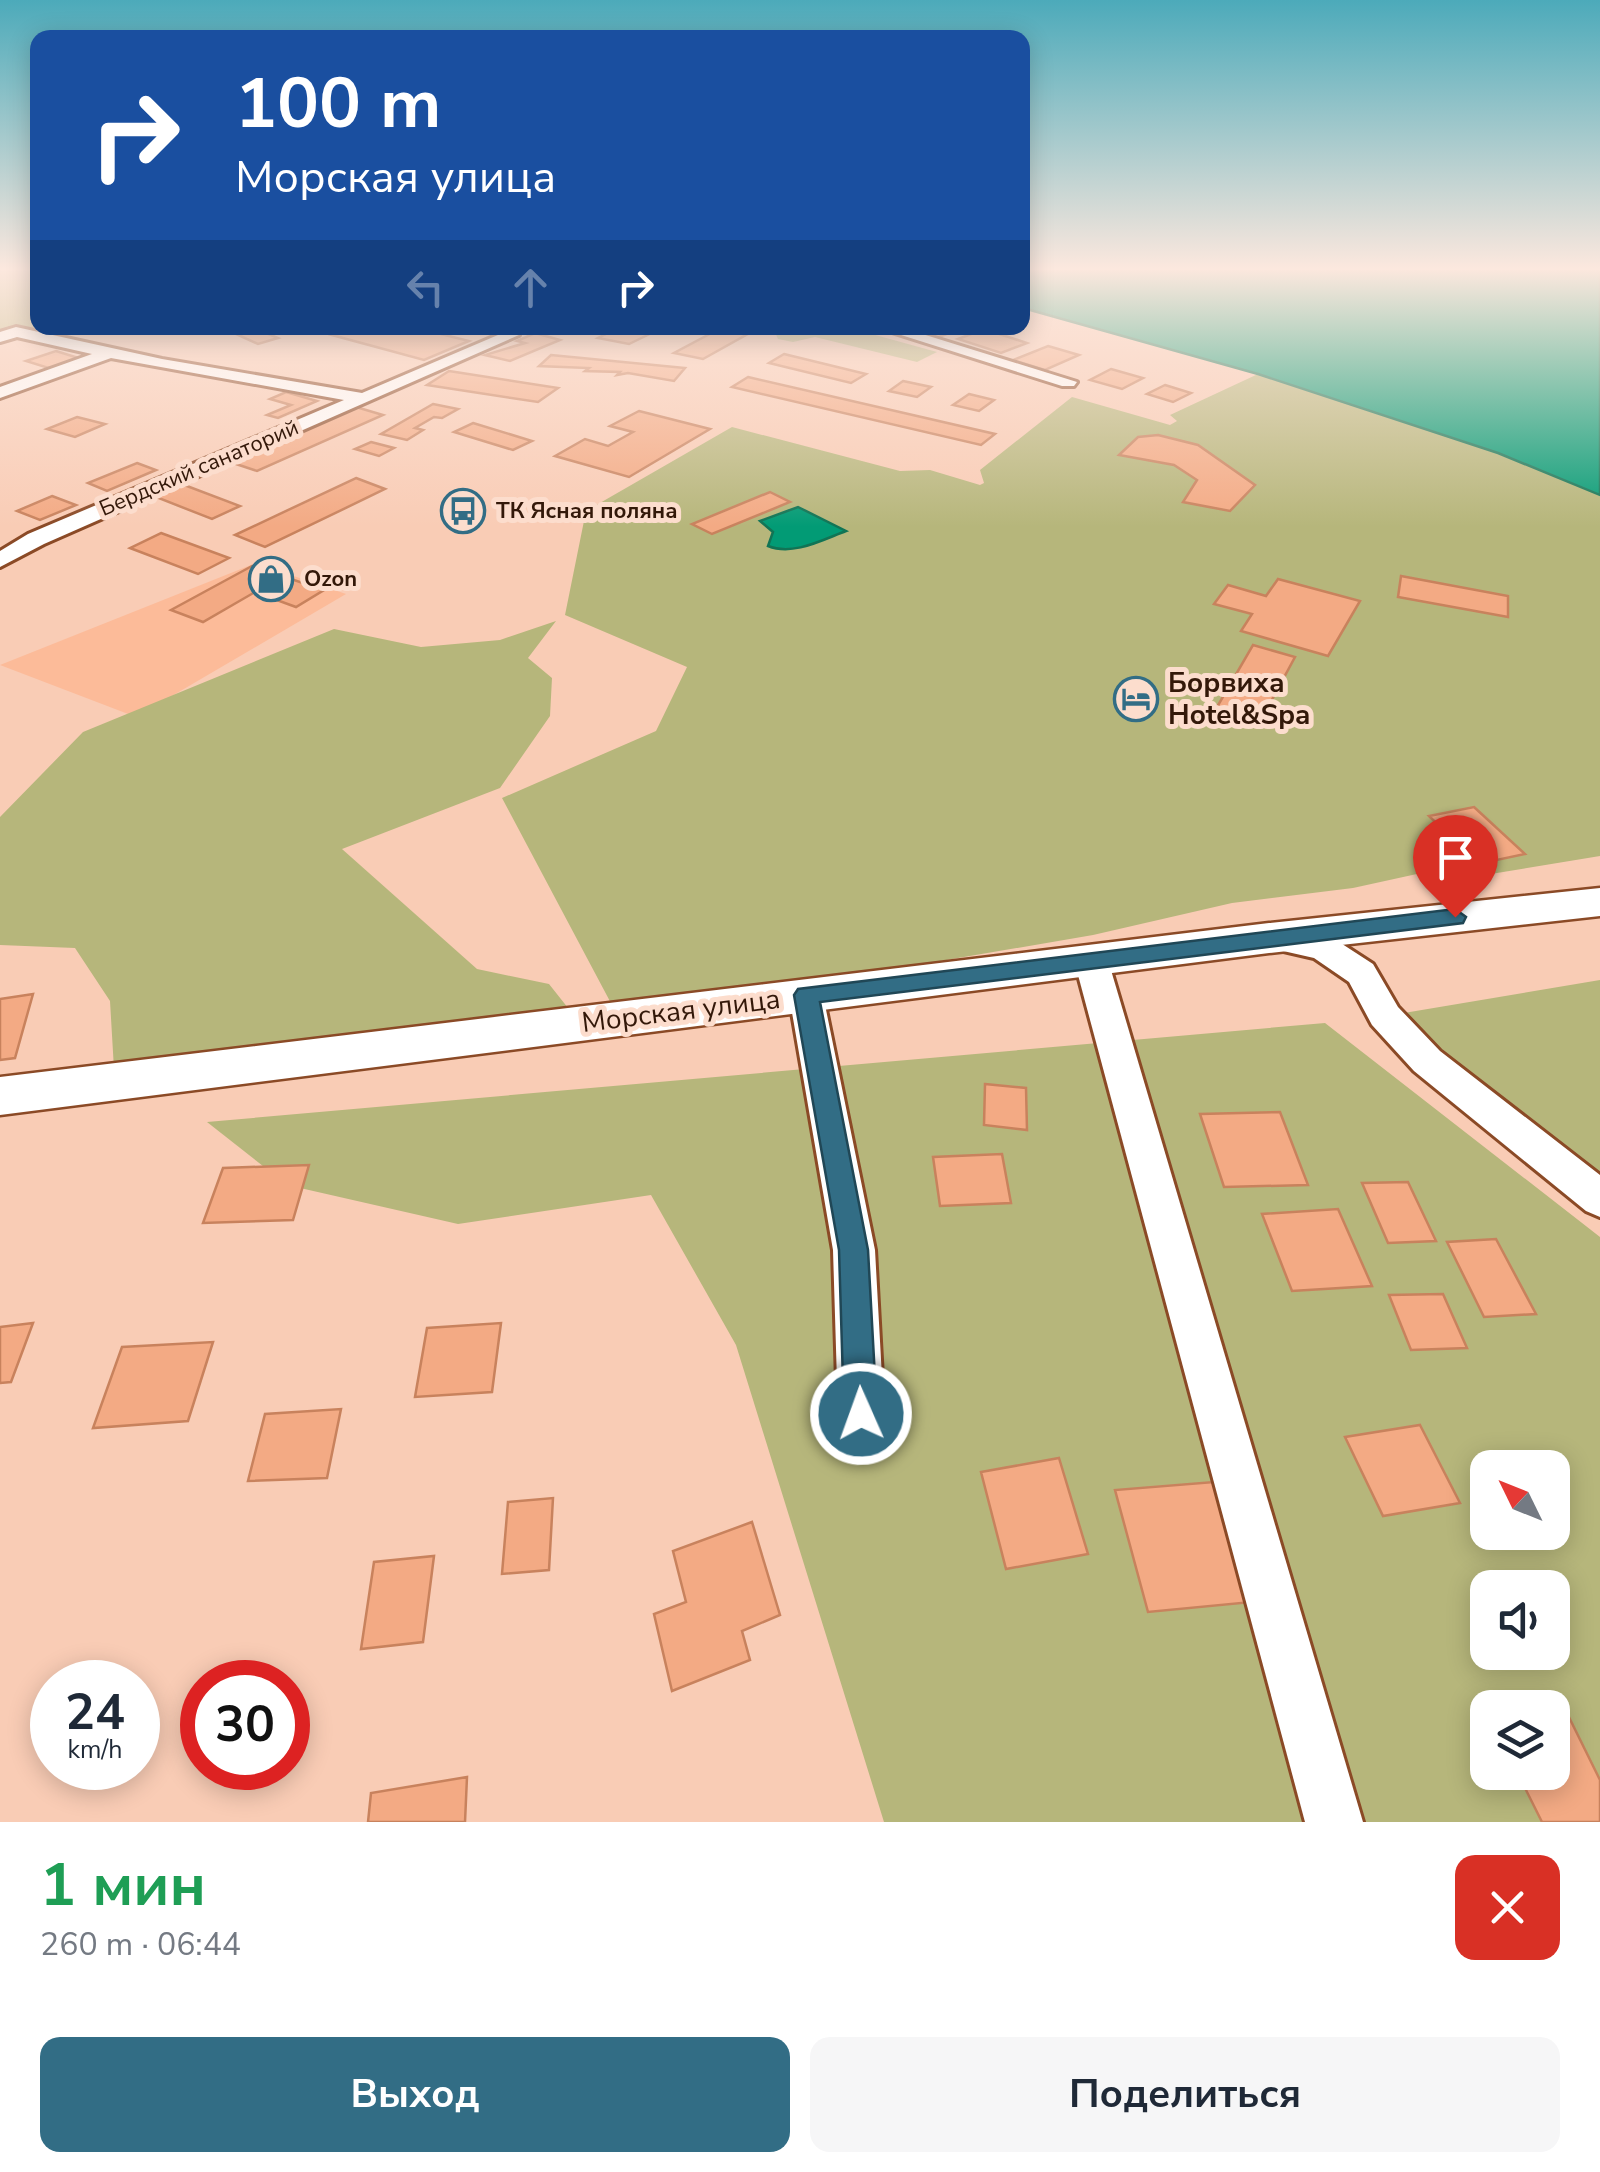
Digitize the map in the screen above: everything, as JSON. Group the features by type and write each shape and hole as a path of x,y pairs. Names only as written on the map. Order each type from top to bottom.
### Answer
{"street":[{"path":"0,393 101,356"},
{"path":"126,356 362,398"},
{"name":"Бердский санаторий","path":"0,560 36,539 460,356"},
{"path":"981,356 1068,382"},
{"name":"Морская улица","path":"0,1096 1269,938 1600,902"},
{"path":"1269,938 1324,948 1361,973 1386,1016 1427,1062 1600,1199"},
{"path":"1090,960 1334,1822"},
{"path":"806,995 854,1250 861,1414"}],"shaded area":[{"path":"893,356 929,356 917,362"},
{"path":"1194,356 1600,356 1600,495 1498,453"},
{"name":"Борвиха Hotel&Spa","path":"1258,374 1498,453 1600,495 1600,856 1491,874 1467,863 1353,888 1232,903 1093,935 882,971 613,1007 502,798 656,731 687,667 565,615 586,511 732,427 900,471 930,470 980,485 984,483 980,470 1072,397 1170,425 1177,421 1170,415"},
{"path":"798,507 846,531 797,548 768,546 773,532 760,521"},
{"path":"256,563 346,594 136,717 0,665"},
{"path":"556,621 528,658 552,678 550,716 500,788 342,849 477,969 549,984 572,1013 114,1069 110,1001 75,948 0,945 0,817 83,732 334,629 421,647 500,640"},
{"path":"1600,980 1600,1179 1386,1016"},
{"path":"1325,1023 1600,1237 1600,1822 884,1822 736,1345 651,1195 458,1224 287,1185 207,1122"}],"building":[{"path":"41,356 85,360 55,370 26,361"},
{"path":"489,356 522,356 510,361"},
{"path":"550,356 562,356 685,368 674,381 585,371 589,368 539,366"},
{"path":"781,356 792,356 866,374 851,383 769,363"},
{"path":"1023,356 1077,356 1045,370 1013,360"},
{"path":"1111,369 1143,378 1122,389 1090,380"},
{"path":"449,371 558,388 538,402 427,385"},
{"path":"748,377 995,434 981,445 732,387"},
{"path":"903,381 931,387 917,397 889,391"},
{"path":"1165,385 1191,393 1173,402 1147,394"},
{"path":"286,392 317,401 278,418 267,415 291,405 270,399"},
{"path":"969,394 994,400 979,411 953,405"},
{"path":"433,404 458,409 415,428 423,430 407,440 381,434"},
{"path":"356,407 383,415 257,471 230,462"},
{"path":"639,411 710,429 629,477 555,456 585,439 608,446 633,432 610,426"},
{"path":"77,417 105,424 75,437 47,429"},
{"path":"473,423 532,441 513,450 454,432"},
{"path":"1158,435 1198,445 1255,485 1230,511 1183,502 1197,480 1174,465 1119,455 1138,437"},
{"path":"371,442 394,448 379,456 355,449"},
{"path":"137,463 156,470 107,491 88,483"},
{"path":"356,478 385,489 265,547 235,535"},
{"path":"179,483 240,506 212,519 151,495"},
{"path":"770,492 790,502 712,534 692,524"},
{"path":"52,496 76,505 40,520 17,511"},
{"path":"161,533 229,558 198,574 130,548"},
{"path":"252,566 324,590 296,607 255,592 203,622 171,610"},
{"path":"1401,576 1508,596 1508,617 1398,597"},
{"path":"1278,579 1360,601 1328,656 1241,631 1252,614 1214,604 1228,585 1266,596"},
{"path":"1253,645 1295,657 1261,720 1217,707"},
{"path":"1474,807 1525,854 1478,864 1429,816"},
{"path":"33,994 15,1058 0,1060 0,999"},
{"path":"985,1084 1026,1088 1027,1130 984,1125"},
{"path":"1280,1112 1308,1185 1224,1187 1200,1114"},
{"path":"1002,1154 1011,1203 940,1206 933,1157"},
{"path":"309,1165 293,1220 203,1223 223,1168"},
{"path":"1408,1182 1436,1241 1388,1243 1362,1183"},
{"path":"1338,1209 1372,1286 1292,1291 1262,1214"},
{"path":"1496,1239 1536,1314 1484,1317 1447,1242"},
{"path":"1443,1294 1467,1348 1411,1350 1389,1295"},
{"path":"33,1323 11,1382 0,1383 0,1327"},
{"path":"501,1323 492,1392 415,1397 427,1328"},
{"path":"213,1342 188,1421 93,1428 122,1347"},
{"path":"341,1409 327,1478 248,1481 265,1414"},
{"path":"1420,1425 1460,1503 1383,1516 1345,1437"},
{"path":"1059,1458 1088,1554 1006,1569 981,1472"},
{"path":"1214,1482 1252,1602 1148,1612 1115,1490"},
{"path":"553,1498 549,1570 502,1574 508,1502"},
{"path":"752,1522 780,1615 742,1631 750,1660 672,1691 654,1614 686,1602 673,1551"},
{"path":"434,1556 423,1642 361,1649 374,1562"},
{"path":"1570,1719 1600,1780 1600,1822 1542,1822 1526,1790 1570,1790"},
{"path":"467,1777 465,1822 368,1822 371,1793"}],"place":[{"name":"ТК Ясная поляна","path":"463,511"},
{"name":"Ozon","path":"271,579"},
{"name":"Борвиха Hotel&Spa","path":"1136,699"}],"route":[{"path":"861,1414 854,1250 806,995 1455,917"}]}
